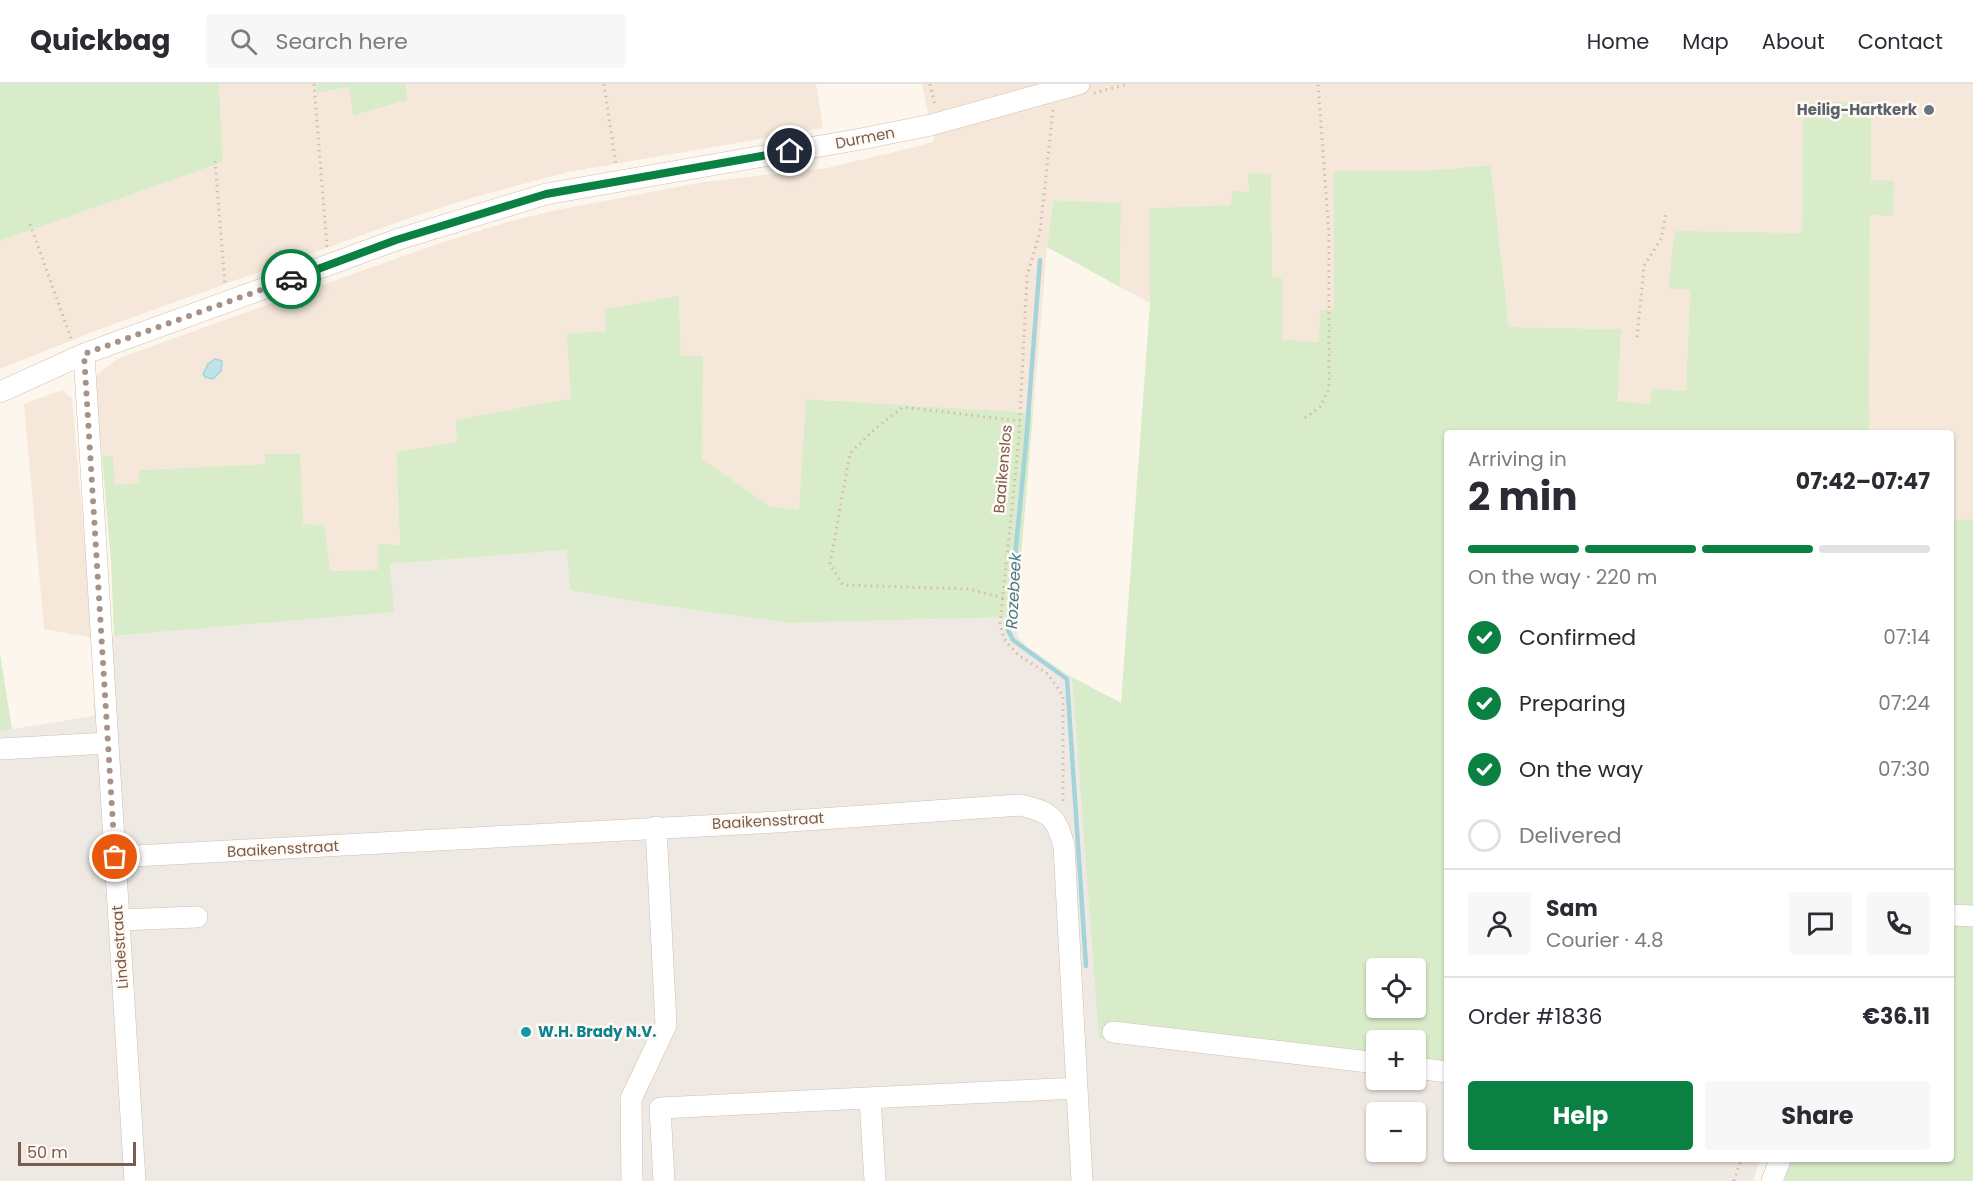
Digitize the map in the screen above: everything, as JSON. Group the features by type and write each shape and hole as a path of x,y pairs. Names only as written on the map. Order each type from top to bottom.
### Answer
{"street":[{"name":"Durmen","path":"0,392 80,355 396,240 546,194 861,139 931,124 1055,91 1086,89"},
{"name":"Lindestraat","path":"80,355 108,743 135,1181"},
{"path":"0,749 108,743"},
{"name":"Baaikensstraat","path":"115,857 777,822 1020,805 1041,810 1058,824"},
{"path":"1058,824 1064,846 1082,1181"},
{"path":"632,1181 630,1099 666,1025 656,827"},
{"path":"1954,915 1973,916"},
{"path":"119,920 197,917"},
{"path":"1113,1032 1366,1062"},
{"path":"1426,1069 1444,1072"},
{"path":"664,1181 660,1108 1077,1088"},
{"path":"870,1098 875,1181"},
{"path":"1772,1181 1779,1162"}],"path":[{"path":"314,84 328,265"},
{"path":"604,84 619,182"},
{"path":"1086,89 1128,84"},
{"path":"1305,418 1320,407 1329,389 1329,234 1318,84"},
{"name":"Baaikenslos","path":"1055,91 1040,232 1027,276 1020,421 1000,625 1004,639 1018,655 1048,674 1063,696 1064,812 1058,824"},
{"path":"215,161 227,302"},
{"path":"1637,338 1644,266 1661,239 1666,214"},
{"path":"30,224 80,355"},
{"path":"1003,598 969,589 843,585 830,564 850,453 903,407 1020,421"},
{"path":"1734,1181 1740,1162"}],"shaded area":[{"path":"219,84 316,84 317,93 349,87 353,116 407,100 406,84 816,84 823,128 568,172 478,196 421,214 100,329 0,369 0,241 223,162"},
{"path":"922,84 1973,84 1973,519 1954,520 1954,430 1869,430 1871,102 1803,102 1802,233 1690,289 1686,391 1652,388 1651,404 1618,402 1621,329 1509,327 1491,165 1422,171 1334,171 1334,311 1320,310 1320,342 1282,339 1282,278 1272,277 1249,192 1231,205 1151,208 1150,303 1120,287 1121,203 1053,200 1033,413 807,399 799,510 770,506 702,459 703,356 681,356 679,297 604,309 606,331 571,398 457,420 458,442 396,452 400,545 378,570 330,571 325,525 303,524 264,454 267,464 139,470 139,483 115,485 113,456 102,456 95,378 119,358 434,245 511,221 704,182 827,168 934,141"},
{"path":"62,390 72,399 93,638 44,629 24,404"},
{"path":"568,550 570,590 637,602 789,623 1016,617 1018,637 1029,648 1072,677 1100,1038 1366,1070 1366,1090 1426,1090 1426,1077 1444,1080 1444,1162 1759,1162 1753,1181 0,1181 0,731 94,716 93,638 393,612 390,564"}],"green space":[{"path":"0,84 219,84 223,162 0,241"},
{"path":"316,84 406,84 407,100 353,116 349,87 317,93"},
{"path":"1803,102 1871,102 1871,180 1894,181 1893,216 1870,215 1869,430 1444,430 1444,1080 1426,1077 1426,1030 1366,1030 1366,1070 1099,1038 1072,677 1121,703 1150,303 1150,208 1231,205 1232,191 1249,192 1248,173 1271,174 1272,277 1282,278 1282,339 1319,342 1320,310 1334,310 1334,171 1422,171 1491,165 1509,327 1621,329 1618,401 1650,404 1652,388 1686,391 1690,290 1668,288 1675,231 1802,233"},
{"path":"1053,200 1121,203 1120,287 1047,247"},
{"path":"679,296 681,356 703,356 702,459 770,506 799,510 806,399 1033,413 1016,617 789,623 637,602 570,590 567,550 390,564 394,612 114,636 111,562 102,456 113,456 115,485 139,483 139,470 266,464 264,454 300,454 303,524 325,525 330,571 378,570 378,544 400,545 396,452 457,442 456,420 571,398 567,334 606,331 604,309"},
{"path":"1973,519 1973,906 1954,906 1954,520"},
{"path":"0,653 12,729 0,731"},
{"path":"1954,925 1973,927 1973,1181 1784,1181 1790,1162 1954,1162"}],"water":[{"path":"215,359 222,361 221,371 213,379 205,377 203,374 208,364"}],"waterway":[{"name":"Rozebeek","path":"1040,260 1026,443 1008,630 1013,640 1067,679 1086,966"}],"way so far":[{"path":"115,857 84,354 291,279"}],"place":[{"name":"Heilig-Hartkerk","path":"1929,110"},
{"name":"W.H. Brady N.V.","path":"526,1032"}],"route":[{"path":"291,279 396,240 546,194 790,151"}]}
